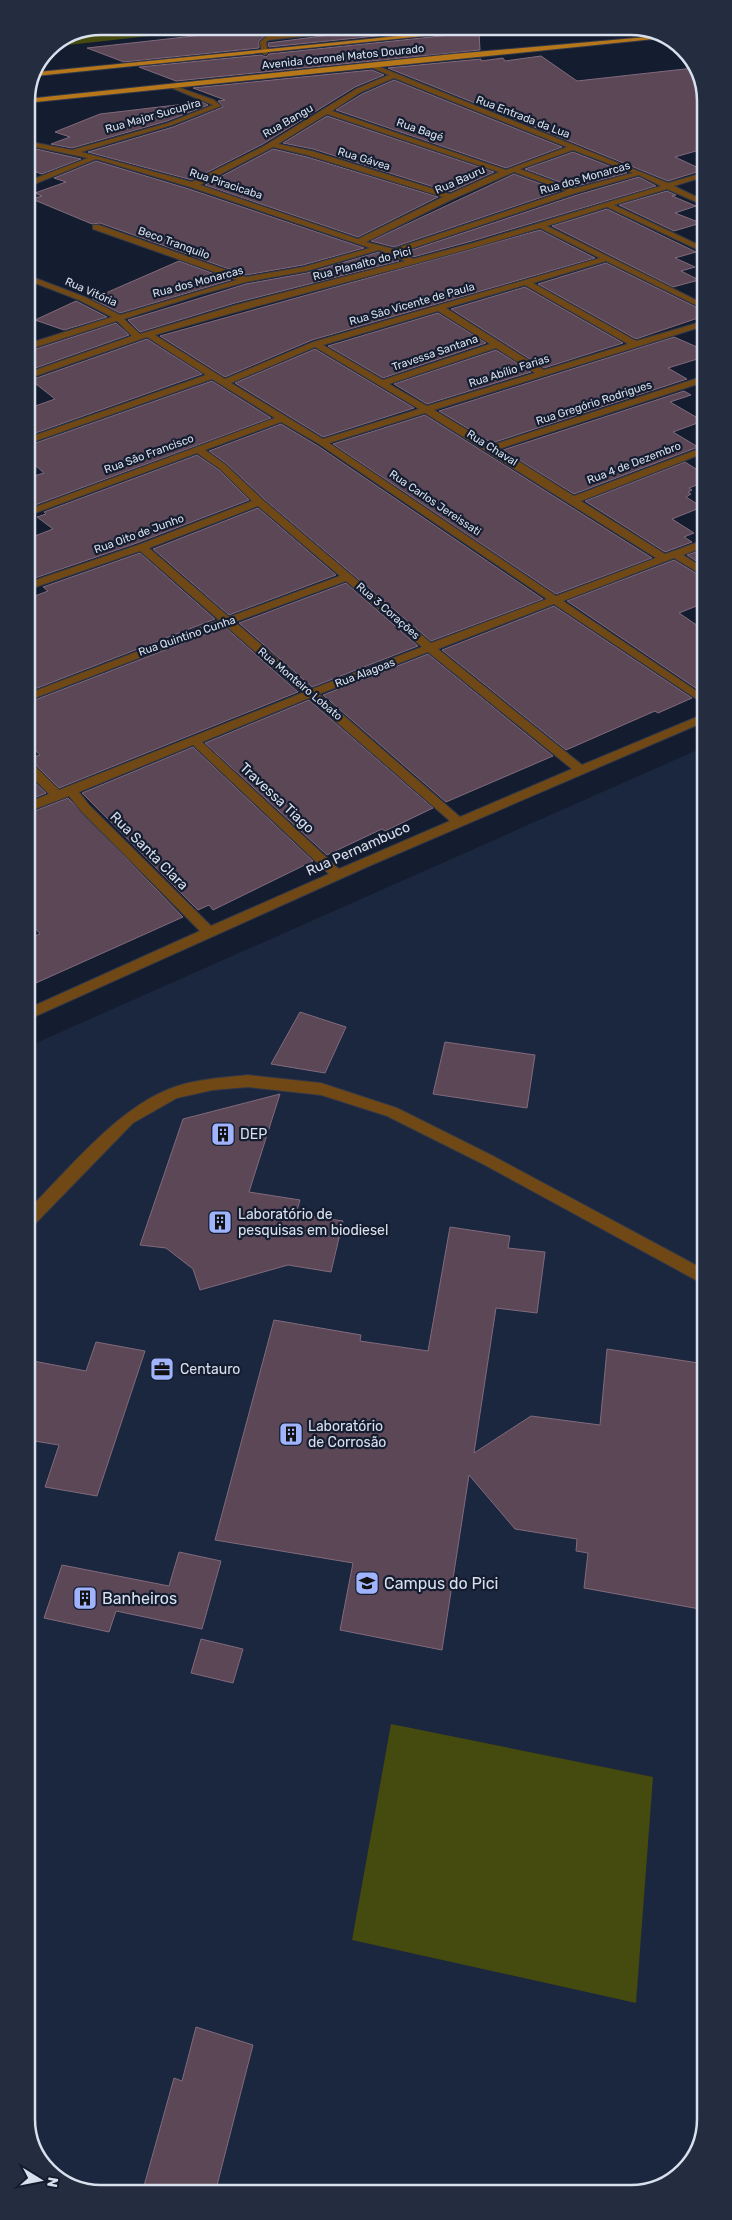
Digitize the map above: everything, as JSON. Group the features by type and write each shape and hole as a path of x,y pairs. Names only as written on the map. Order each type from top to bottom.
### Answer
{"main road":[{"name":"Avenida Coronel Matos Dourado","path":"41,74 451,35"},
{"name":"Avenida Coronel Matos Dourado","path":"35,100 453,56 650,38"},
{"path":"421,52 453,56"},
{"path":"265,53 284,58"},
{"path":"268,75 287,67"}],"street":[{"path":"265,53 263,42 267,38 299,35"},
{"name":"Rua Entrada da Lua","path":"370,66 640,173 697,200"},
{"name":"Rua Bangu","path":"193,185 221,172 270,144 365,86 393,76"},
{"name":"Rua Major Sucupira","path":"72,152 170,124 218,106 212,101 170,86"},
{"name":"Rua Bagé","path":"326,111 506,172"},
{"name":"Rua Gávea","path":"270,144 309,153 450,197"},
{"name":"Rua Piracicaba","path":"35,145 96,157 193,185 359,242 394,252 413,262"},
{"name":"Rua Bauru","path":"359,242 450,197 506,172 516,170 574,147"},
{"path":"35,182 96,157"},
{"path":"516,170 573,192"},
{"name":"Rua dos Monarcas","path":"394,252 573,192 640,173"},
{"name":"Rua Planalto do Pici","path":"35,373 143,336 239,307 413,262 697,177"},
{"path":"609,204 697,247"},
{"path":"540,225 697,303"},
{"name":"Beco Tranquilo","path":"96,227 245,280"},
{"name":"Rua dos Monarcas","path":"35,344 118,317 245,280 304,269 377,248"},
{"name":"Rua São Vicente de Paula","path":"226,382 316,344 438,307 527,284 608,258"},
{"name":"Rua Vitória","path":"35,280 102,307 118,317 126,328 143,336"},
{"path":"527,284 634,344"},
{"path":"438,307 495,345 542,373"},
{"name":"Rua Abílio Farias","path":"322,442 697,325"},
{"name":"Rua Carlos Jereissati","path":"143,336 214,374 281,419 322,442 697,696"},
{"name":"Rua Chaval","path":"316,344 427,409 573,500 669,556 697,570"},
{"name":"Travessa Santana","path":"382,383 495,345"},
{"path":"35,438 214,374"},
{"name":"Rua Gregório Rodrigues","path":"491,448 697,381"},
{"name":"Rua São Francisco","path":"35,510 281,419"},
{"name":"Rua 3 Corações","path":"198,449 223,467 259,502 430,648 581,770"},
{"name":"Rua 4 de Dezembro","path":"573,500 697,453"},
{"name":"Rua Oito de Junho","path":"35,584 142,547 259,502"},
{"name":"Rua Alagoas","path":"35,805 196,742 312,693 697,546"},
{"name":"Rua Monteiro Lobato","path":"142,547 457,821"},
{"name":"Rua Quintino Cunha","path":"35,695 143,650 228,622 348,577"},
{"name":"Rua Pernambuco","path":"35,1012 208,931 457,821 697,721"},
{"name":"Travessa Tiago","path":"196,742 338,875"},
{"path":"35,773 58,795"},
{"name":"Rua Santa Clara","path":"71,790 85,808 208,931"},
{"path":"35,1213 128,1119 173,1093 214,1084 248,1081 320,1089 392,1112 528,1181 697,1274"}],"shaded area":[{"name":"Campus do Pici","path":"697,750 697,2119 696,2132 688,2152 678,2166 668,2174 648,2183 631,2185 97,2185 88,2184 65,2174 65,2155 46,2155 37,2136 35,2119 35,1043"}],"green space":[{"path":"158,35 65,45 88,36"},
{"path":"391,1724 653,1777 636,2003 352,1940"}],"building":[{"path":"203,35 266,35 259,41 259,48 124,62 87,48"},
{"path":"330,35 387,35 269,47 268,43"},
{"path":"450,35 479,35 480,50 176,81 139,67 261,55 266,57 269,54"},
{"path":"541,56 577,81 688,69 695,84 697,101 697,151 675,157 697,167 697,172 668,181 388,68 481,59 481,61 503,58 505,61"},
{"path":"372,70 384,75 355,87 263,144 192,180 88,152 173,127 223,107 218,101 225,100 193,88"},
{"path":"394,80 562,147 506,168 336,110 362,94"},
{"path":"202,102 208,105 167,121 72,148 51,144 70,137 55,132 100,114"},
{"path":"327,116 494,172 450,192 313,149 283,143"},
{"path":"35,149 81,159 42,174 35,172"},
{"path":"273,149 307,157 438,197 358,237 205,185"},
{"path":"573,152 627,173 573,187 525,169"},
{"path":"96,161 189,189 364,248 303,265 246,275 100,223 92,224 35,200 35,198 42,196 35,193 66,182 54,178"},
{"path":"514,174 560,191 394,247 371,241"},
{"path":"639,177 656,186 413,257 406,252 577,195"},
{"path":"667,191 676,195 672,196 696,206 675,213 697,221 697,224 674,231 619,205"},
{"path":"607,209 696,252 675,258 695,267 681,271 697,281 673,287 552,226"},
{"path":"540,230 595,258 312,340 225,377 160,336"},
{"path":"379,252 399,261 235,303 140,332 128,320 246,284 307,273"},
{"path":"179,261 231,280 120,313 92,299"},
{"path":"606,263 697,308 697,318 636,339 538,284"},
{"path":"525,287 623,343 544,368 451,309"},
{"path":"76,301 107,317 64,330 35,320"},
{"path":"438,313 486,343 383,378 328,346"},
{"path":"116,323 129,335 35,368 35,349"},
{"path":"674,337 697,347 697,359 668,368 687,379 492,443 439,411"},
{"path":"147,339 202,374 35,433 35,406 55,399 35,383 35,379"},
{"path":"315,349 414,408 323,437 235,383"},
{"path":"496,350 531,372 427,404 394,384"},
{"path":"212,381 271,418 35,505 35,476 44,473 35,465 35,443"},
{"path":"684,391 691,395 670,402 697,418 697,423 673,432 697,447 574,494 503,450"},
{"path":"425,415 652,558 556,594 333,444"},
{"path":"281,424 318,446 543,599 431,641 264,499 227,464 209,451"},
{"path":"197,455 219,470 249,500 137,543 35,578 35,536 53,529 37,517 46,514 44,512"},
{"path":"685,462 697,470 697,485 689,488 692,490 688,492 691,494 686,497 697,504 697,509 672,519 694,533 684,537 692,542 665,552 585,501"},
{"path":"258,508 336,575 229,615 153,549"},
{"path":"697,551 697,561 687,555"},
{"path":"140,553 215,619 35,689 35,596 48,591 43,587"},
{"path":"674,560 697,574 697,606 679,613 697,625 697,689 567,601"},
{"path":"346,583 418,646 312,687 239,623"},
{"path":"554,606 692,698 658,713 655,711 566,750 442,650"},
{"path":"225,627 298,692 59,788 35,764 35,757 40,755 35,750 35,700"},
{"path":"428,654 553,756 446,802 323,695"},
{"path":"309,700 433,808 385,831 382,829 327,855 205,743"},
{"path":"193,747 313,861 213,910 209,905 198,910 82,793"},
{"path":"35,783 46,793 35,798"},
{"path":"68,798 183,917 35,983 35,936 40,934 35,928 35,811"},
{"path":"300,1012 346,1027 325,1073 271,1064"},
{"path":"445,1042 535,1055 527,1108 433,1094"},
{"name":"Laboratório de pesquisas em biodiesel","path":"280,1094 249,1192 300,1200 296,1214 343,1221 331,1272 288,1265 200,1290 193,1269 166,1248 140,1245 183,1119"},
{"path":"450,1227 510,1236 508,1248 545,1252 537,1313 496,1308 474,1453 531,1416 600,1425 607,1349 697,1363 697,1609 584,1588 588,1553 576,1551 577,1539 515,1529 469,1475 442,1650 340,1630 353,1563 215,1540 274,1320 361,1335 360,1341 428,1351"},
{"path":"96,1342 145,1351 97,1496 45,1487 59,1445 35,1441 35,1361 86,1371"},
{"path":"179,1552 221,1561 202,1629 116,1611 109,1632 44,1618 62,1565 169,1586"},
{"path":"201,1639 243,1649 233,1683 191,1673"},
{"path":"196,2027 253,2045 217,2185 144,2185 174,2078 182,2081"}],"place":[{"name":"DEP","path":"223,1134"},
{"name":"Laboratório de pesquisas em biodiesel","path":"220,1222"},
{"name":"Centauro","path":"162,1369"},
{"name":"Laboratório de Corrosão","path":"291,1434"},
{"name":"Campus do Pici","path":"367,1583"},
{"name":"Banheiros","path":"85,1598"}]}
